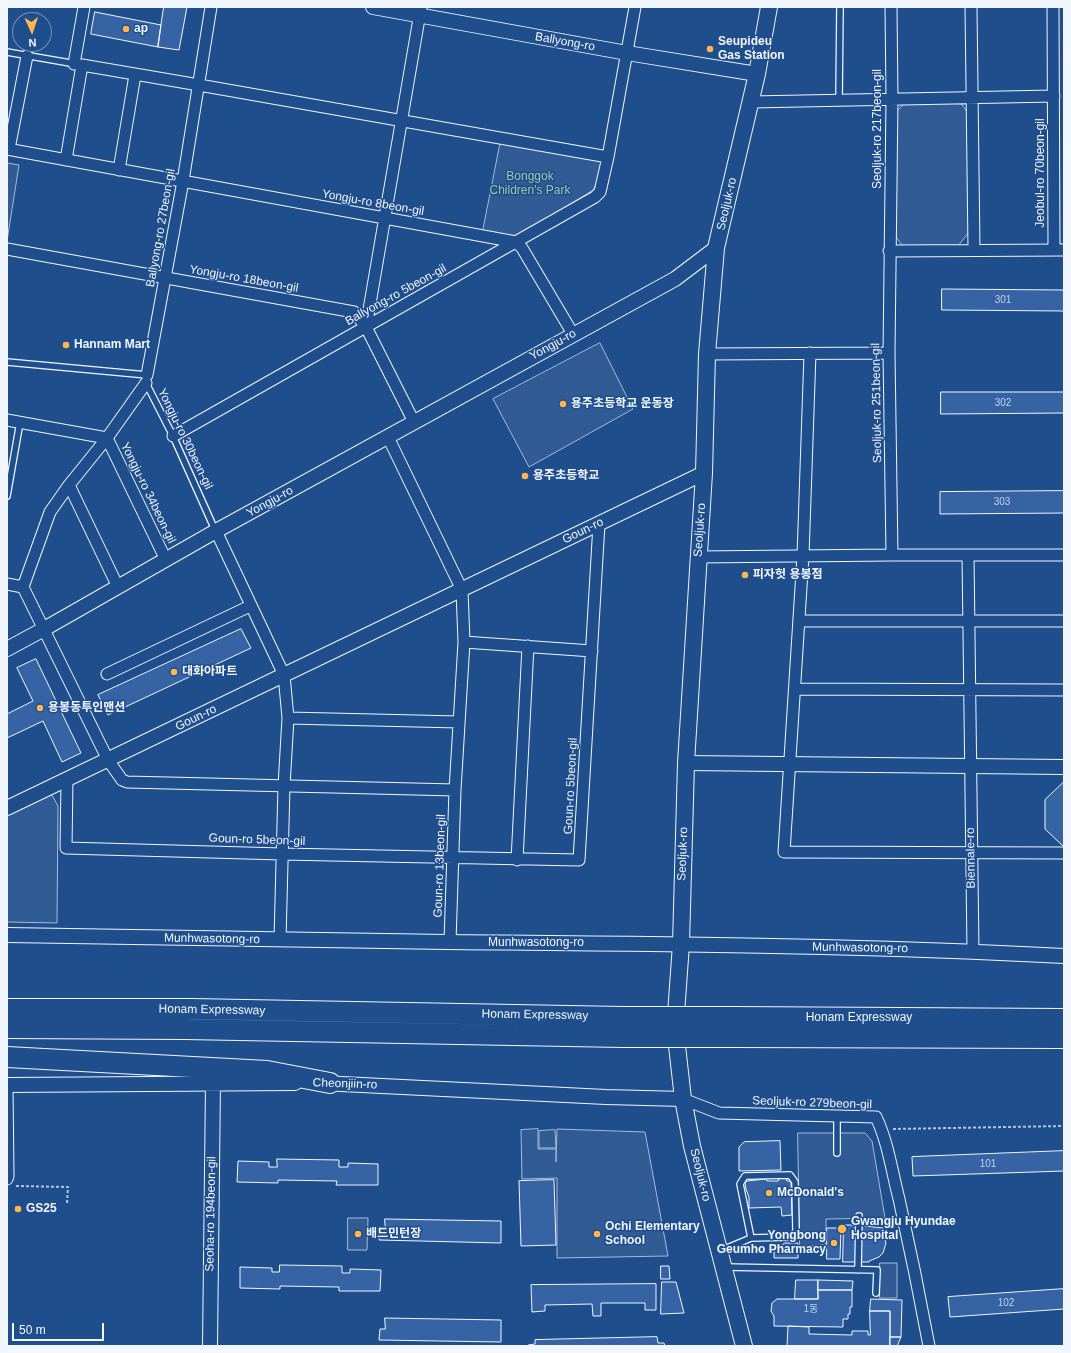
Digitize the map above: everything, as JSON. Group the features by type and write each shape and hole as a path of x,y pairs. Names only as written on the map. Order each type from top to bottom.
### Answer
{"highway":[{"name":"Honam Expressway","path":"7,1009 192,1009 623,1017 1064,1019"},
{"name":"Honam Expressway","path":"7,1028 184,1029 623,1036 1064,1038"},
{"path":"7,1057 267,1071 330,1083"}],"main road":[{"name":"Seoljuk-ro","path":"744,1346 692,1146 683,1099 675,1028 681,944 686,764 704,473 707,354 716,248 751,102 769,7"}],"street":[{"path":"66,160 84,7"},
{"name":"Ballyong-ro 27beon-gil","path":"146,379 183,181 211,7"},
{"name":"Ballyong-ro","path":"373,7 421,11 627,53 757,74"},
{"name":"Ballyong-ro 5beon-gil","path":"173,436 595,197 600,192 608,157 635,7"},
{"name":"Seoljuk-ro 217beon-gil","path":"889,251 892,99 891,7"},
{"path":"971,7 974,250"},
{"path":"751,102 1054,96 1054,7"},
{"path":"366,327 421,11"},
{"name":"Yongju-ro 8beon-gil","path":"27,56 8,149 516,242"},
{"path":"78,65 608,157"},
{"path":"119,170 135,75"},
{"name":"Jeobul-ro 70beon-gil","path":"889,251 1059,250 1054,96"},
{"path":"516,242 522,248 573,334"},
{"name":"Yongju-ro","path":"7,649 216,531 675,279 697,264 716,248"},
{"name":"Yongju-ro 18beon-gil","path":"7,249 354,312 366,327 414,422"},
{"name":"Seoljuk-ro 251beon-gil","path":"889,251 892,555"},
{"path":"810,353 800,621 784,852 1064,853"},
{"path":"707,354 889,353"},
{"path":"107,438 146,379"},
{"name":"Yongju-ro 34beon-gil","path":"7,420 20,421 107,438"},
{"path":"388,437 462,590"},
{"name":"Yongju-ro 34beon-gil","path":"23,587 50,512 69,485 107,438"},
{"name":"Yongju-ro 34beon-gil","path":"107,438 166,560"},
{"name":"Goun-ro","path":"7,808 704,473"},
{"path":"69,485 118,587"},
{"name":"Goun-ro 5beon-gil","path":"68,778 66,848 517,860 579,860 599,524"},
{"path":"216,531 250,606 284,675 288,718 284,786 280,940"},
{"path":"698,557 892,555 1064,556"},
{"path":"968,555 968,621"},
{"path":"7,584 23,587 108,760 122,780 127,782 455,790"},
{"name":"Goun-ro 13beon-gil","path":"450,942 455,790 464,642 462,590"},
{"path":"107,674 250,606"},
{"path":"800,621 1064,621"},
{"name":"Biennale-ro","path":"968,621 973,951"},
{"path":"464,642 592,651"},
{"path":"517,860 528,646"},
{"path":"795,689 1064,690"},
{"path":"288,718 459,722"},
{"path":"686,764 1064,767"},
{"name":"Munhwasotong-ro","path":"7,935 280,940 681,944 973,951 1064,956"},
{"name":"Seoha-ro 194beon-gil","path":"210,1346 212,1083"},
{"name":"Cheonjiin-ro","path":"7,1085 330,1083 606,1097 683,1099"},
{"path":"7,1085 8,1176 11,1182"},
{"name":"Seoljuk-ro 279beon-gil","path":"683,1099 719,1113 876,1117 882,1129"},
{"path":"882,1129 915,1273 929,1346"}],"lane":[{"path":"839,100 840,7"},
{"path":"7,52 78,65"},
{"path":"7,362 146,379"},
{"name":"Yongju-ro 30beon-gil","path":"146,379 216,531"},
{"path":"7,496 20,421"},
{"path":"837,1116 837,1153"},
{"path":"719,1251 751,1238 790,1237 796,1232 795,1182 790,1175 745,1176 740,1184 751,1238"},
{"path":"858,1270 859,1216"},
{"path":"723,1267 877,1270 876,1293"}],"path":[{"path":"882,1129 1064,1126"},
{"path":"11,1182 68,1187 67,1204"}],"shaded area":[{"path":"960,102 968,113 969,232 958,246 903,246 895,236 894,114 904,104"},
{"name":"Bonggok Children's Park","path":"501,140 602,160 598,181 593,190 514,238 483,231"},
{"path":"7,163 19,165 7,241"},
{"name":"용주초등학교 운동장","path":"600,343 633,409 529,467 493,399"},
{"path":"52,795 58,806 57,923 7,922 7,816"},
{"path":"538,1129 538,1149 556,1149 556,1162 557,1129 645,1132 668,1256 557,1258 557,1178 522,1179 521,1130"},
{"path":"555,1130 556,1148 539,1148 539,1131"},
{"path":"798,1133 865,1133 872,1141 885,1218 826,1219 826,1245 800,1246"},
{"name":"배드민턴장","path":"348,1218 368,1218 367,1250 348,1250"},
{"path":"880,1263 897,1263 897,1298 880,1298"}],"building":[{"name":"ap","path":"164,7 187,7 179,50 158,47"},
{"name":"ap","path":"95,12 161,25 158,47 91,34"},
{"path":"942,289 1064,290 1064,311 942,310"},
{"path":"941,392 1064,392 1064,413 941,414"},
{"path":"1064,491 1064,513 940,514 940,492"},
{"name":"대화아파트","path":"241,629 251,648 108,715 98,695"},
{"name":"용봉동투인맨션","path":"36,659 81,753 62,762 43,721 7,738 7,714 33,701 17,668"},
{"path":"1064,782 1064,847 1045,829 1045,800"},
{"path":"780,1141 781,1170 739,1171 739,1147 744,1142"},
{"path":"1064,1151 1064,1171 913,1176 912,1157"},
{"path":"277,1159 339,1160 339,1167 348,1167 348,1163 378,1164 378,1185 336,1185 337,1181 278,1180 278,1183 237,1182 238,1161 269,1162 269,1167 277,1167"},
{"name":"McDonald's","path":"786,1178 787,1181 791,1181 792,1215 782,1216 781,1207 749,1208 749,1197 745,1183 747,1181 766,1179 767,1181 778,1181 779,1179"},
{"path":"554,1180 556,1245 521,1246 519,1181"},
{"path":"385,1219 501,1221 501,1243 379,1240 380,1229 385,1230"},
{"path":"844,1225 865,1225 883,1228 886,1243 883,1253 879,1257 869,1262 843,1262"},
{"name":"Yongbong Geumho Pharmacy","path":"827,1228 841,1228 840,1259 827,1259"},
{"path":"785,1243 798,1243 798,1258 774,1258 774,1252"},
{"path":"280,1265 342,1266 342,1273 350,1273 350,1269 381,1270 380,1291 339,1291 339,1287 280,1286 280,1289 240,1288 240,1267 272,1268 272,1272 279,1272"},
{"path":"661,1266 669,1266 670,1279 661,1279"},
{"path":"796,1280 818,1280 818,1299 795,1299"},
{"path":"818,1280 853,1281 852,1290 818,1290"},
{"path":"662,1282 676,1282 684,1313 661,1314"},
{"path":"656,1284 656,1310 645,1310 645,1303 601,1303 601,1316 593,1316 592,1304 545,1305 545,1311 532,1312 531,1285"},
{"path":"1064,1289 1064,1309 950,1317 948,1297"},
{"path":"818,1290 852,1290 852,1307 850,1307 848,1319 843,1319 843,1327 774,1326 774,1316 771,1311 772,1303 777,1299 818,1299"},
{"path":"871,1299 902,1300 901,1337 890,1337 890,1311 870,1311"},
{"path":"870,1311 890,1311 890,1346 787,1346 788,1326 809,1327 809,1334 852,1335 852,1331 868,1331 868,1335 870,1335"},
{"path":"385,1318 501,1320 501,1342 379,1340 380,1329 385,1329"},
{"path":"657,1337 658,1343 664,1343 665,1346 528,1346 535,1344 535,1340"},
{"path":"890,1337 901,1337 897,1346 890,1346"}],"place":[{"name":"ap","path":"126,29"},
{"name":"Seupideu Gas Station","path":"710,49"},
{"name":"Hannam Mart","path":"66,345"},
{"name":"용주초등학교 운동장","path":"563,404"},
{"name":"용주초등학교","path":"525,476"},
{"name":"피자헛 용봉점","path":"745,575"},
{"name":"대화아파트","path":"174,672"},
{"name":"용봉동투인맨션","path":"40,708"},
{"name":"McDonald's","path":"769,1193"},
{"name":"GS25","path":"18,1209"},
{"name":"Gwangju Hyundae Hospital","path":"842,1229"},
{"name":"배드민턴장","path":"358,1234"},
{"name":"Ochi Elementary School","path":"597,1234"},
{"name":"Yongbong Geumho Pharmacy","path":"834,1243"}]}
